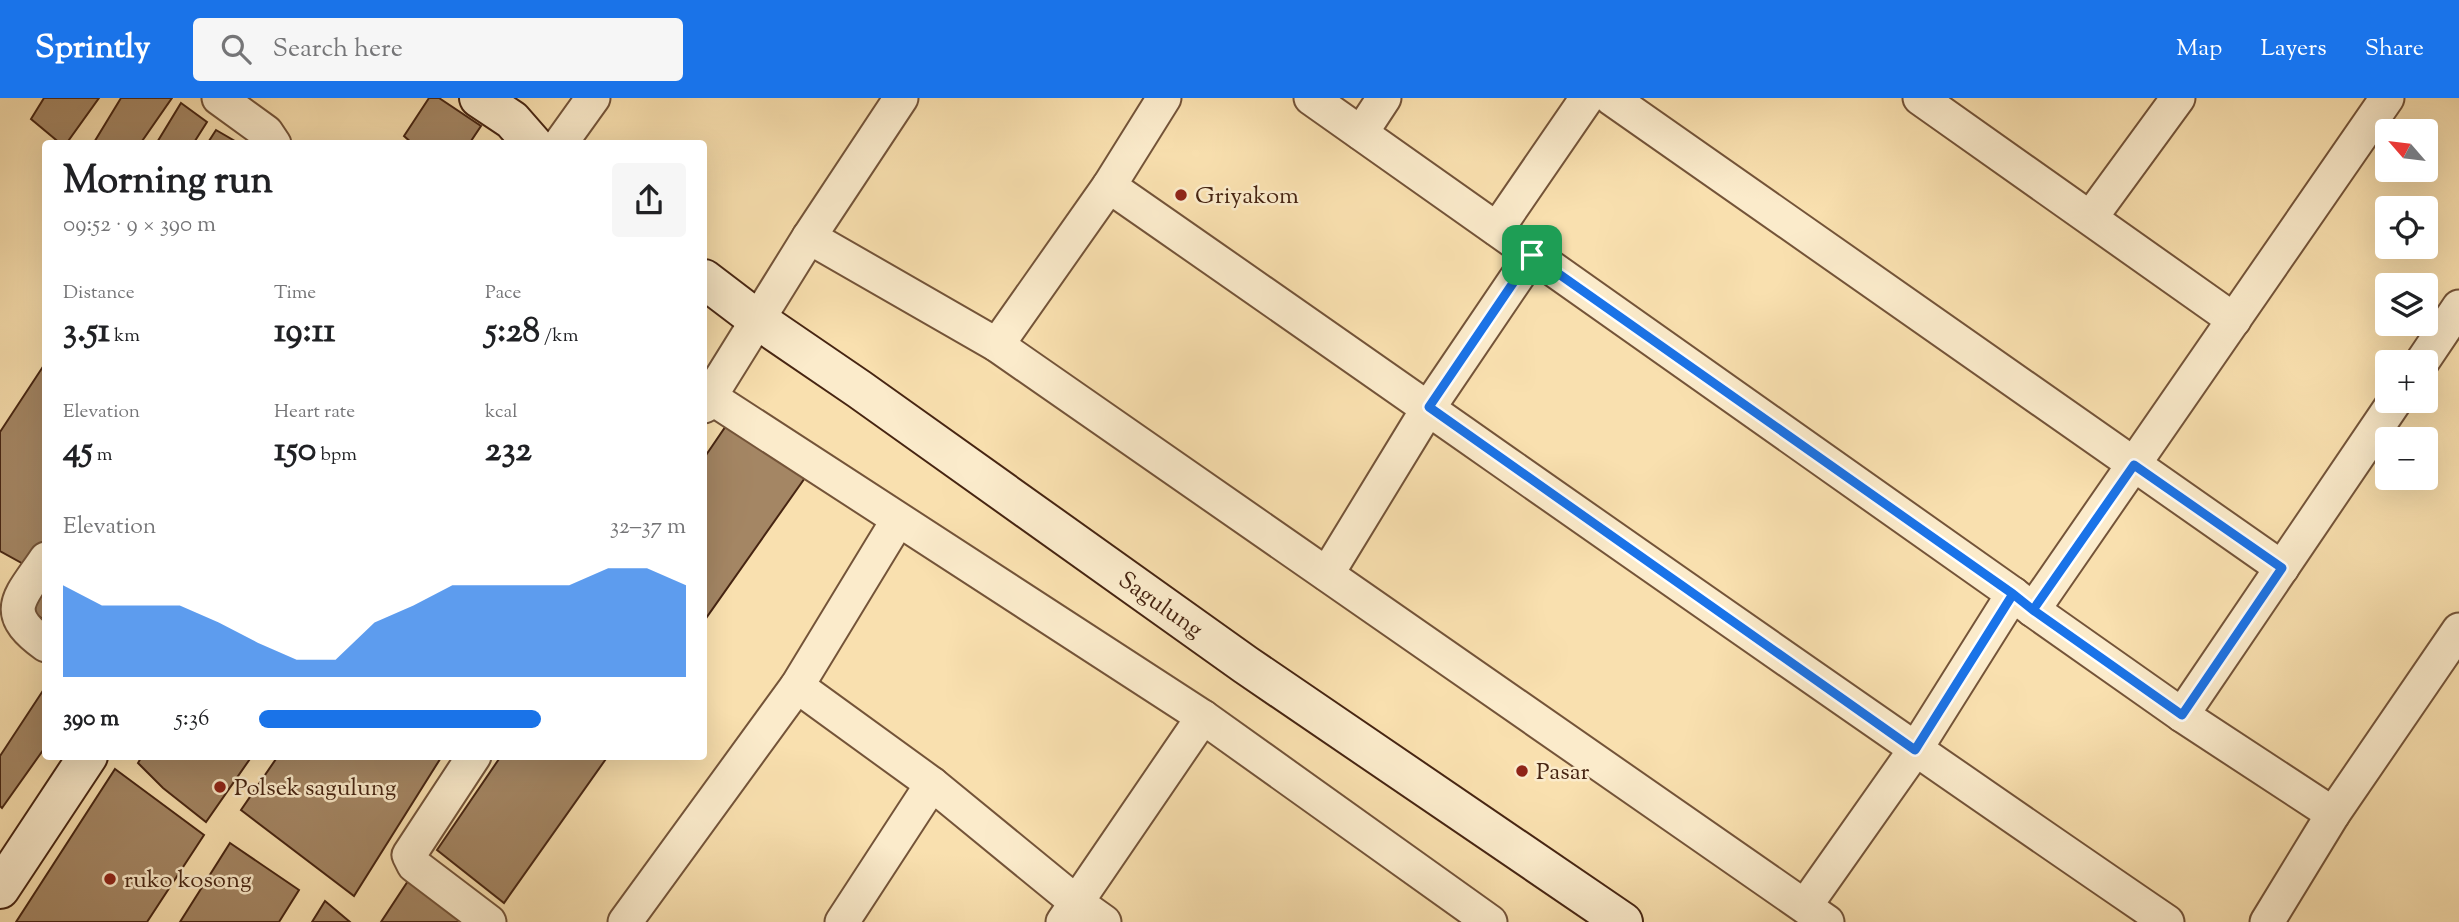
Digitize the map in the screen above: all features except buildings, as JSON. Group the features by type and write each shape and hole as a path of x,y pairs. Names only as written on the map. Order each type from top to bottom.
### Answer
{"street":[{"path":"219,98 266,132 271,140"},
{"path":"479,98 513,136"},
{"path":"563,140 593,98"},
{"path":"707,396 901,98"},
{"path":"998,345 1109,186 1164,98"},
{"path":"1311,98 2182,715 2333,814"},
{"path":"1361,134 1384,98"},
{"path":"1497,229 1587,98"},
{"path":"1611,98 2282,568"},
{"path":"1920,98 2234,320"},
{"path":"2091,217 2178,98"},
{"path":"809,237 998,345 1816,914 1915,750 2023,602 2134,465 2388,98"},
{"path":"1109,186 1429,407 1915,750 2167,922"},
{"path":"1327,574 1429,407 1532,255"},
{"name":"Sagulung","path":"707,281 1246,664 1623,922"},
{"path":"2430,350 2459,307"},
{"path":"707,400 1203,717 1490,922"},
{"path":"2182,715 2387,413"},
{"path":"625,922 797,687 898,520"},
{"path":"42,565 18,602 17,616 27,632 42,642"},
{"path":"2267,922 2333,814 2459,629"},
{"path":"797,687 932,784 1070,912 1104,922"},
{"path":"1070,912 1203,717"},
{"path":"0,889 85,760"},
{"path":"471,760 408,855 414,865 489,922"},
{"path":"842,922 932,784"}],"place":[{"name":"Griyakom","path":"1181,195"},
{"name":"Pasar","path":"1522,771"},
{"name":"Polsek sagulung","path":"220,787"},
{"name":"ruko kosong","path":"110,879"}],"route":[{"path":"1532,255 1429,407 1915,750 2013,594 2033,610 2182,715 2282,568 2134,465 2033,610 2013,594 1532,255"}]}
